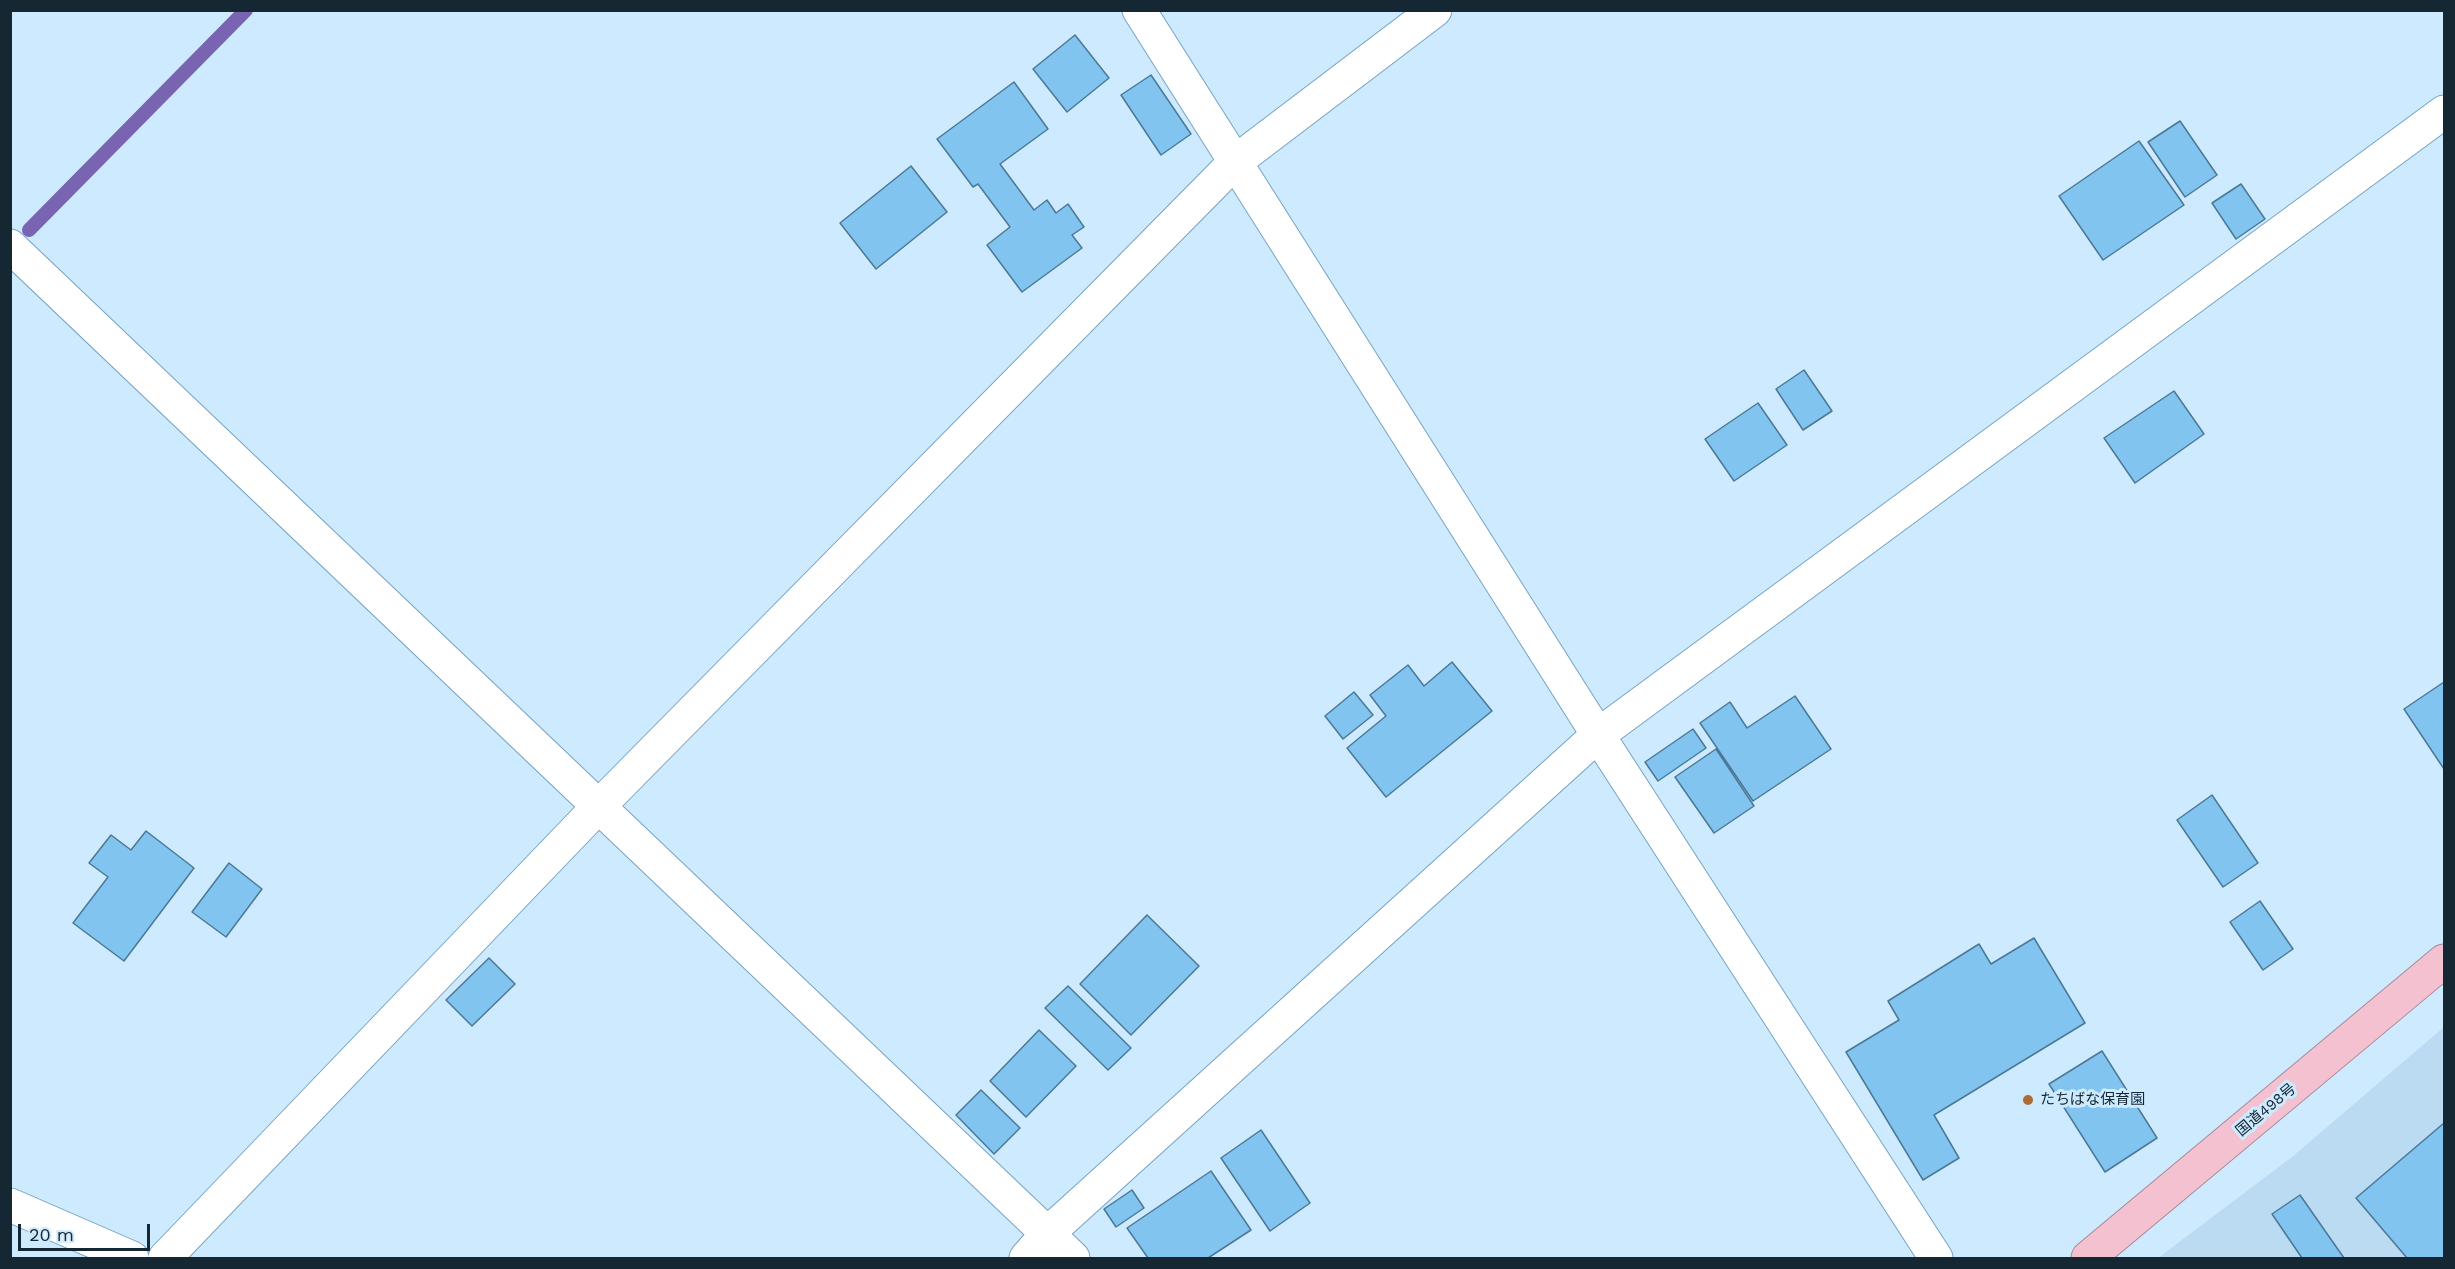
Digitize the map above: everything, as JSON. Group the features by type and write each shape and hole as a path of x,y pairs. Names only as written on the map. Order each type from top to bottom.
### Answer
{"highway":[{"name":"国道498号","path":"2088,1258 2445,961"}],"street":[{"path":"1138,10 1598,735 1936,1258"},
{"path":"165,1258 599,806 1234,162 1435,10"},
{"path":"1026,1258 1047,1234 1598,735 2445,112"},
{"path":"10,246 1073,1258"},
{"path":"10,1205 132,1258"}],"shaded area":[{"path":"2444,1027 2444,1258 2158,1258 2292,1157"}],"building":[{"path":"1075,35 1109,78 1067,112 1033,69"},
{"path":"1151,75 1191,134 1161,155 1121,95"},
{"path":"1014,82 1048,129 1000,164 1034,210 1047,200 1056,213 1068,204 1084,227 1072,235 1082,248 1022,292 987,245 1010,227 978,184 973,187 937,139"},
{"path":"2180,121 2217,175 2185,197 2148,142"},
{"path":"2139,141 2184,205 2103,260 2059,196"},
{"path":"911,166 947,212 876,269 840,223"},
{"path":"2241,184 2265,219 2236,239 2212,203"},
{"path":"1804,370 1832,411 1803,430 1776,389"},
{"path":"2174,391 2204,434 2135,483 2104,438"},
{"path":"1758,403 1787,445 1734,481 1705,439"},
{"path":"1452,662 1492,711 1386,797 1347,748 1386,716 1370,695 1408,665 1424,686"},
{"path":"2444,682 2444,769 2404,709"},
{"path":"1354,692 1373,715 1343,739 1325,716"},
{"path":"1795,696 1831,749 1753,801 1700,723 1730,702 1747,728"},
{"path":"1693,729 1706,748 1658,781 1645,762"},
{"path":"1716,749 1754,806 1714,833 1675,777"},
{"path":"2212,795 2258,863 2223,887 2177,820"},
{"path":"146,831 194,868 124,961 73,923 108,877 89,863 111,835 131,850"},
{"path":"229,863 262,889 226,937 192,912"},
{"path":"2260,901 2293,949 2263,970 2230,922"},
{"path":"1147,915 1199,966 1131,1035 1080,984"},
{"path":"2034,938 2085,1023 1934,1115 1959,1158 1923,1180 1846,1052 1899,1020 1888,1001 1979,944 1991,964"},
{"path":"489,958 515,984 472,1026 446,1000"},
{"path":"1068,986 1131,1048 1108,1070 1045,1008"},
{"path":"1039,1030 1076,1066 1026,1117 990,1081"},
{"path":"2102,1051 2157,1138 2105,1172 2049,1084"},
{"path":"981,1090 1020,1128 994,1154 956,1115"},
{"path":"2444,1123 2444,1258 2407,1258 2356,1198"},
{"path":"1261,1130 1310,1203 1270,1231 1221,1158"},
{"path":"1211,1171 1251,1230 1208,1258 1148,1258 1127,1228"},
{"path":"1132,1190 1144,1208 1116,1227 1104,1209"},
{"path":"2300,1195 2344,1258 2302,1258 2272,1214"}],"waterway":[{"path":"29,230 246,10"}],"place":[{"name":"たちばな保育園","path":"2028,1100"}]}
